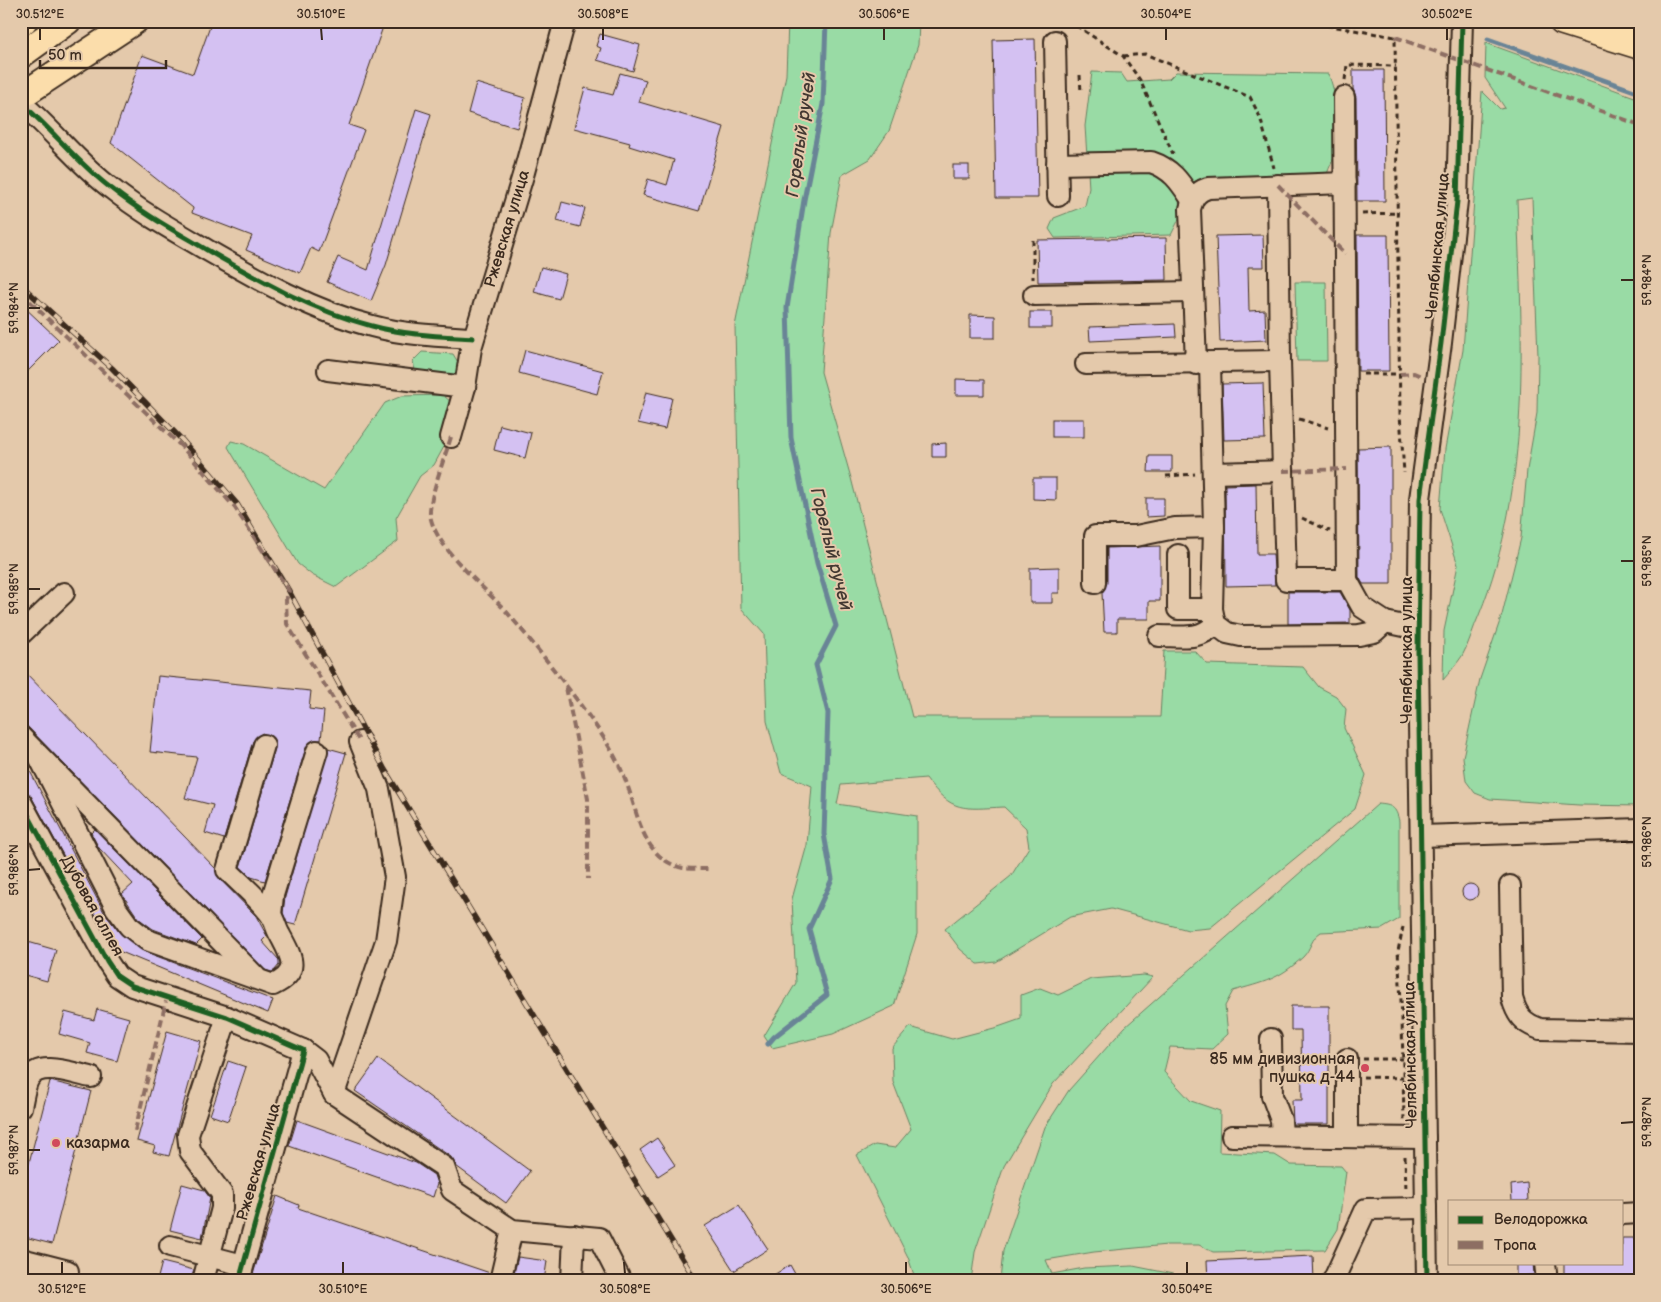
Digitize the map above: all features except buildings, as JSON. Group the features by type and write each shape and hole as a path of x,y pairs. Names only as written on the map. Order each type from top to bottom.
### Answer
{"highway":[{"path":"1563,21 1640,44"}],"main road":[{"path":"21,55 68,21"},
{"path":"21,96 135,21"}],"street":[{"name":"Ржевская улица","path":"451,437 474,338 524,172 565,21"},
{"name":"Челябинская улица","path":"1427,1281 1418,629 1420,499 1441,343 1457,201 1462,21"},
{"path":"1055,41 1058,196"},
{"path":"1344,97 1347,580 1362,607 1385,622 1418,629"},
{"path":"21,103 111,189 154,219 242,271 315,308 372,326 416,335 474,338"},
{"path":"1057,164 1151,162 1165,167 1176,176 1192,200"},
{"path":"1159,636 1198,637 1208,632 1213,616 1213,473 1203,364 1193,292 1190,209 1192,200 1199,191 1208,188 1345,183"},
{"path":"1278,185 1281,414 1286,580 1347,580"},
{"path":"1034,295 1193,292"},
{"path":"1086,364 1203,364 1280,361"},
{"path":"328,370 464,387"},
{"path":"1213,473 1283,472"},
{"path":"1095,583 1095,536 1136,536 1176,528 1214,527"},
{"path":"1178,555 1178,609 1213,616 1227,633 1249,636 1359,635 1374,632 1385,622"},
{"path":"21,634 64,593"},
{"path":"21,737 261,982"},
{"path":"334,1094 386,941 394,877 379,789 360,742"},
{"path":"38,755 116,908 129,926 147,940 261,982 274,985 284,980 292,967 290,950 279,935 271,915 227,870 264,745"},
{"path":"271,915 274,895 316,751"},
{"name":"Дубовая аллея","path":"21,802 107,962 117,976 132,986 227,1017 303,1050"},
{"path":"1421,836 1640,829"},
{"path":"1510,886 1512,998 1517,1015 1527,1024 1540,1029 1640,1031"},
{"path":"203,1281 222,1208 222,1194 190,1151 188,1135 227,1017"},
{"path":"1271,1039 1272,1096 1281,1120 1282,1136"},
{"name":"Ржевская улица","path":"241,1273 303,1050"},
{"path":"303,1050 316,1060 334,1094 444,1167 452,1190 512,1230 599,1238 622,1281"},
{"path":"1346,1136 1347,1068"},
{"path":"21,1107 25,1078 38,1071 51,1069 91,1077"},
{"path":"1232,1136 1425,1138"},
{"path":"1333,1281 1366,1209 1426,1208"},
{"path":"1624,1214 1640,1213"},
{"path":"500,1281 512,1230"},
{"path":"572,1281 574,1236"},
{"path":"170,1246 209,1256 241,1273"},
{"path":"21,1259 68,1271"},
{"path":"1545,1264 1547,1281"}],"path":[{"path":"1070,21 1123,56 1140,80 1173,150 1176,176"},
{"path":"1301,21 1395,37"},
{"path":"1123,56 1145,54 1250,97 1260,117 1278,185"},
{"path":"1344,97 1346,65 1396,66"},
{"path":"1080,75 1080,92"},
{"path":"1075,84 1080,84"},
{"path":"1345,214 1399,213"},
{"path":"1033,240 1034,295"},
{"path":"1346,374 1400,374"},
{"path":"1281,414 1346,434"},
{"path":"1166,476 1213,473"},
{"path":"1284,510 1347,538"},
{"path":"1347,1068 1403,1059"},
{"path":"1347,1068 1403,1078"}],"green space":[{"path":"788,21 919,21 918,45 889,131 870,159 842,175 831,233 821,372 851,478 912,717 1160,717 1164,651 1195,651 1207,664 1303,667 1319,687 1336,696 1346,709 1344,728 1366,775 1355,809 1210,928 1188,930 1111,909 1070,917 996,962 978,964 960,949 945,929 1011,876 1029,847 1026,828 1004,807 968,808 951,803 943,798 926,778 841,785 837,804 917,816 917,934 894,1006 833,1034 772,1048 764,1036 796,983 792,899 807,845 812,786 781,773 767,721 764,634 741,608 735,326 786,75"},
{"path":"1486,43 1640,99 1640,806 1579,805 1490,799 1475,793 1466,781 1463,757 1480,679 1502,615 1521,538 1527,470 1537,413 1538,356 1532,198 1517,200 1521,305 1520,410 1516,463 1508,514 1496,565 1469,641 1462,656 1443,680 1444,631 1458,565 1440,509 1445,449 1463,350 1482,91 1500,109 1505,108 1485,78"},
{"path":"1092,72 1121,73 1127,82 1169,79 1176,72 1328,74 1334,91 1337,112 1338,134 1335,155 1327,174 1209,180 1203,178 1188,184 1179,197 1180,217 1171,235 1055,238 1049,229 1054,218 1085,206 1089,188 1085,126"},
{"path":"1295,282 1326,282 1327,361 1297,361"},
{"path":"422,352 453,354 459,364 458,375 453,378 415,371 413,361"},
{"path":"443,395 452,403 446,443 434,465 420,476 396,518 398,541 336,587 312,575 298,564 228,447 231,441 244,444 324,490 385,403 402,396"},
{"path":"1378,804 1393,808 1399,821 1399,919 1382,929 1321,932 1315,937 1303,957 1286,971 1262,982 1233,991 1225,1006 1228,1034 1212,1049 1170,1047 1164,1072 1191,1101 1220,1111 1219,1152 1275,1155 1291,1165 1341,1166 1346,1172 1338,1229 1325,1250 1213,1252 1199,1245 1167,1245 1094,1252 1046,1260 1052,1274 1084,1268 1133,1266 1173,1274 1174,1281 1000,1281 1003,1251 1045,1127 1069,1090 1125,1027"},
{"path":"1144,975 1153,977 1053,1084 1004,1166 975,1252 971,1281 916,1281 908,1257 857,1155 875,1145 895,1148 911,1129 893,1082 892,1048 910,1027 952,1039 1021,1019 1021,995 1040,988 1058,995 1091,979"}],"waterway":[{"name":"Горелый ручей","path":"768,1044 774,1037 827,995 809,929 832,879 824,834 828,713 816,665 836,626 817,563 791,438 787,308 804,200 823,104 826,21"},
{"path":"1488,39 1640,93"}],"railway":[{"path":"21,285 112,368 183,441 237,504 289,591 385,770 696,1281"}],"marked path":[{"path":"1395,37 1640,125"},
{"path":"1278,185 1345,254"},
{"path":"21,293 182,447 235,508 289,591 286,600 287,624 360,742"},
{"path":"1400,374 1414,373 1423,377"},
{"path":"451,437 430,507 434,527 441,541 464,569 521,629 598,729 620,766 642,830 657,854 668,862 683,868 709,869"},
{"path":"1283,471 1347,469"},
{"path":"566,687 588,799 588,879"},
{"path":"135,1131 167,997"}],"cycle path":[{"path":"1427,1281 1418,653 1420,499 1441,343 1457,201 1462,21"},
{"path":"21,103 88,169 123,198 171,229 287,294 350,320 384,329 435,336 473,338"},
{"path":"21,802 107,961 117,976 132,986 227,1017 303,1050 239,1281"}],"place":[{"name":"85 мм дивизионная пушка д-44","path":"1365,1068"},
{"name":"казарма","path":"56,1143"}]}
